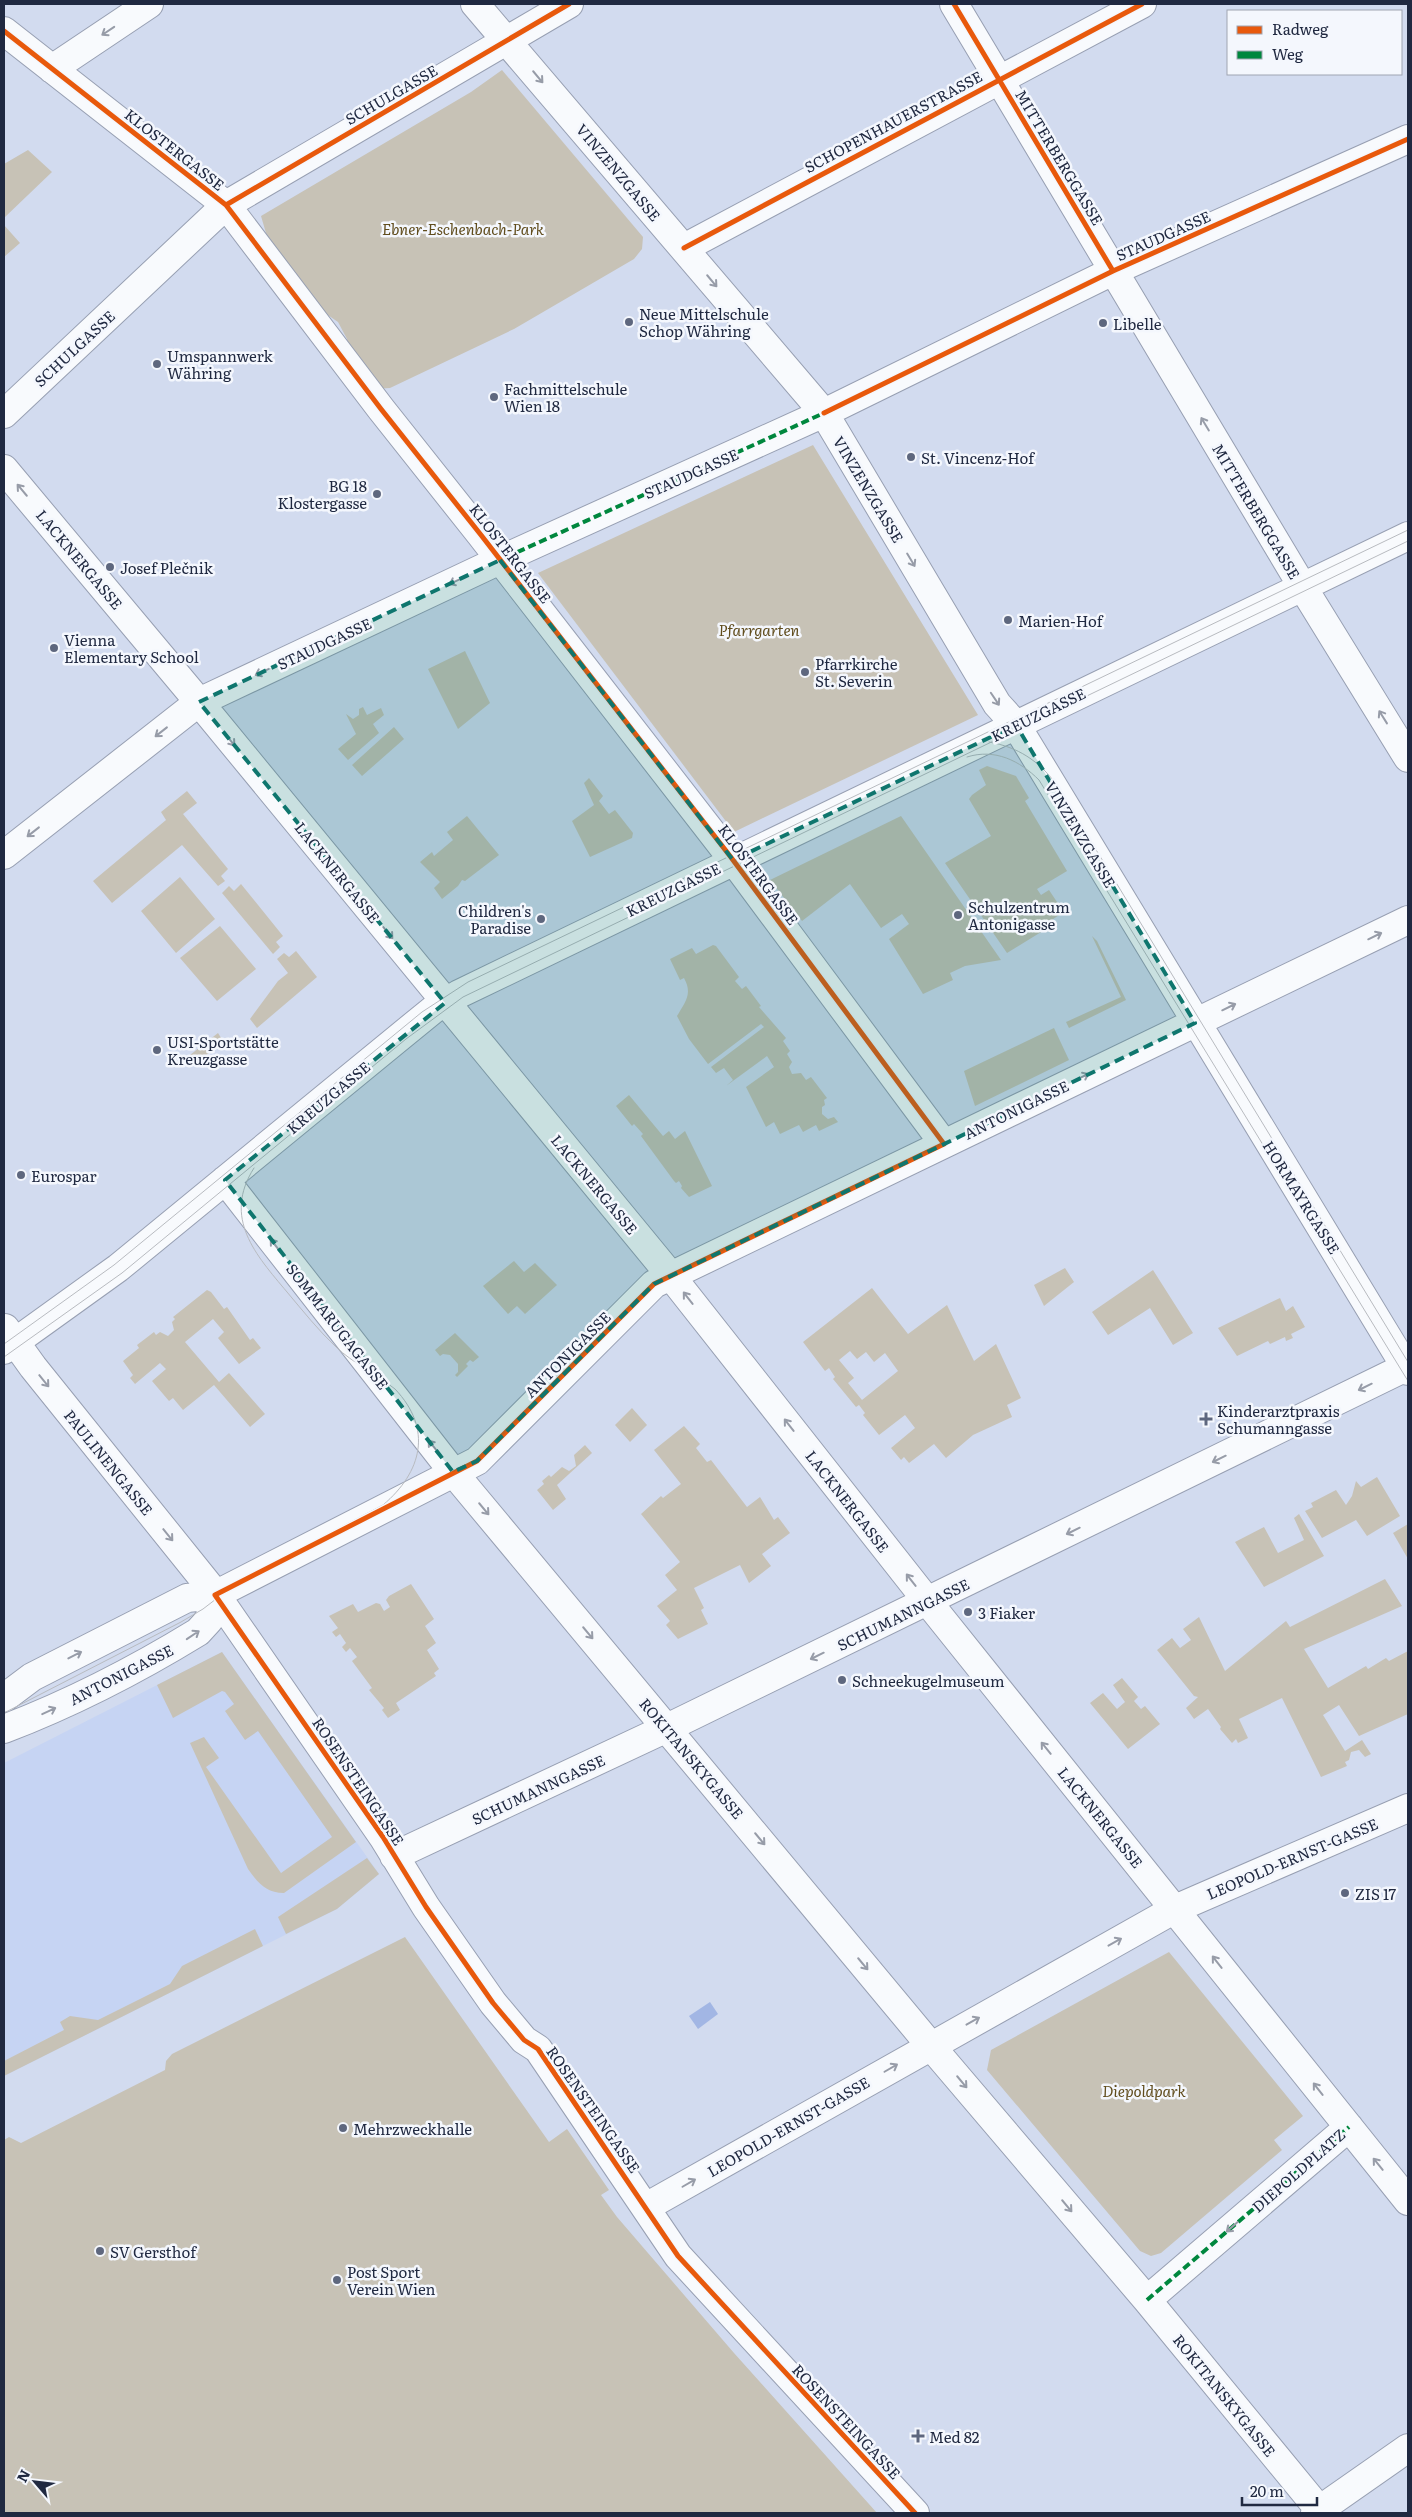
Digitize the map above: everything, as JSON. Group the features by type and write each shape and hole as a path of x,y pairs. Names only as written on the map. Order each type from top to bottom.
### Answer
{"street":[{"path":"52,69 148,4"},
{"name":"VINZENZGASSE","path":"476,4 824,413 997,704 1016,725 1195,1023"},
{"name":"SCHULGASSE","path":"4,414 226,205 569,4"},
{"name":"MITTERBERGGASSE","path":"954,4 1302,586 1408,758"},
{"name":"SCHOPENHAUERSTRASSE","path":"684,248 999,78 1142,4"},
{"name":"KLOSTERGASSE","path":"4,31 226,205 380,410 500,560 733,860 944,1144"},
{"name":"STAUDGASSE","path":"4,855 199,702 500,560 824,413 1113,271 1408,139"},
{"name":"LACKNERGASSE","path":"4,469 199,702 671,1276 928,1602 1175,1908"},
{"name":"KREUZGASSE","path":"7,1340 118,1268 445,1003 476,984 1408,536"},
{"name":"ANTONIGASSE","path":"4,1698 32,1677 187,1598 215,1595 477,1461 654,1284 1408,920"},
{"name":"HORMAYRGASSE","path":"1195,1023 1407,1368"},
{"name":"SOMMARUGAGASSE","path":"225,1180 453,1472"},
{"name":"PAULINENGASSE","path":"7,1340 215,1595"},
{"name":"SCHUMANNGASSE","path":"394,1856 668,1728 1407,1368"},
{"name":"ROKITANSKYGASSE","path":"453,1472 930,2045"},
{"name":"ANTONIGASSE","path":"4,1729 41,1715 110,1682 198,1632 209,1620 215,1595"},
{"name":"ROSENSTEINGASSE","path":"215,1595 394,1856 426,1908 493,2003 524,2040 538,2049 678,2256 915,2513"},
{"name":"LEOPOLD-ERNST-GASSE","path":"1175,1908 1408,1808"},
{"path":"1147,2300 930,2045 1175,1908"},
{"name":"DIEPOLDPLATZ","path":"1147,2300 1349,2127 1175,1908"},
{"name":"LEOPOLD-ERNST-GASSE","path":"646,2207 930,2045"},
{"path":"1349,2127 1408,2201"},
{"name":"ROKITANSKYGASSE","path":"1147,2300 1319,2512"},
{"path":"1319,2512 1408,2448"}],"highlighted area":[{"path":"500,560 733,860 1016,725 1195,1023 654,1284 477,1461 453,1472 225,1180 445,1003 199,702"}],"shaded area":[{"path":"222,1652 379,1874 337,1909 4,2076 4,1763"},
{"path":"710,2002 718,2014 698,2029 689,2016"}],"green space":[{"name":"Ebner-Eschenbach-Park","path":"502,70 643,237 642,249 634,259 514,329 390,388 375,389 349,351 347,339 338,322 322,311 273,257 261,216 471,92"},
{"path":"28,150 52,172 4,218 4,164"},
{"path":"4,225 20,243 4,257"},
{"name":"Pfarrgarten","path":"813,445 978,715 734,832 538,573"},
{"path":"465,651 490,703 458,729 428,669"},
{"path":"363,707 367,715 381,708 384,715 373,724 379,733 348,760 338,749 356,734 346,714 353,719 359,715 359,709"},
{"path":"394,727 404,739 362,776 352,765"},
{"path":"987,766 1016,776 1029,798 1025,801 1067,871 1037,889 1041,895 1049,890 1061,908 1059,915 1049,922 1046,929 1007,953 945,863 991,836 969,799 986,785 979,770"},
{"path":"589,778 603,796 599,801 609,814 615,810 633,833 632,838 590,857 572,821 594,805 584,783"},
{"path":"187,791 197,803 183,814 228,869 221,876 225,881 218,886 182,845 112,903 93,881 166,820 161,812"},
{"path":"467,816 499,855 465,881 462,880 458,886 442,899 434,888 440,882 420,862 432,852 434,856 453,840 447,832"},
{"path":"901,816 1001,960 965,966 950,973 953,980 923,994 889,939 909,924 902,914 881,928 850,884 802,921 770,880"},
{"path":"180,877 215,919 176,953 141,911"},
{"path":"241,884 283,936 276,942 280,947 273,954 222,893 229,886 234,891"},
{"path":"220,926 256,969 217,1001 180,958"},
{"path":"1092,936 1097,941 1126,1000 1069,1028 1066,1022 1121,997"},
{"path":"713,945 716,946 739,977 735,981 742,989 746,986 761,1006 759,1007 786,1038 783,1041 790,1051 787,1054 792,1062 789,1067 792,1074 801,1073 806,1080 811,1077 827,1098 824,1100 825,1105 822,1107 822,1114 828,1119 834,1117 838,1122 819,1131 816,1125 803,1132 799,1125 780,1134 774,1122 766,1127 746,1087 774,1067 767,1056 726,1086 733,1080 724,1068 716,1073 711,1067 764,1027 761,1024 708,1064 689,1039 677,1016 687,998 687,984 684,978 680,980 670,959 692,948 696,954"},
{"path":"296,951 317,977 257,1028 250,1019 278,981 288,973 277,959 284,953 289,957"},
{"path":"1054,1028 1069,1060 975,1106 964,1071"},
{"path":"218,1033 223,1041 196,1064 190,1055"},
{"path":"629,1095 663,1136 669,1131 675,1139 685,1131 712,1186 689,1197 681,1188 682,1186 679,1181 676,1183 674,1181 641,1136 643,1134 634,1124 632,1126 616,1106"},
{"path":"514,1261 524,1272 535,1263 557,1285 525,1314 517,1306 508,1314 483,1286"},
{"path":"1065,1268 1074,1282 1044,1306 1034,1285"},
{"path":"1153,1270 1193,1333 1173,1345 1150,1308 1108,1335 1092,1312"},
{"path":"872,1288 908,1334 947,1305 974,1361 996,1344 1021,1398 1007,1405 1012,1417 973,1435 946,1458 934,1444 909,1463 904,1457 901,1460 891,1448 915,1428 905,1415 879,1435 863,1415 865,1413 859,1405 856,1407 833,1379 835,1377 829,1368 825,1371 803,1342","holes":["850,1351 857,1359 866,1352 874,1362 885,1353 898,1371 862,1400 848,1383 854,1378 839,1360"]},
{"path":"207,1290 211,1292 224,1309 227,1307 250,1340 253,1338 261,1348 239,1364 218,1338 224,1332 213,1319 185,1342 219,1382 229,1373 265,1414 250,1427 214,1385 183,1410 173,1398 169,1401 152,1381 166,1369 160,1363 135,1384 130,1378 133,1375 123,1361 139,1348 137,1345 154,1332 156,1335 160,1332 168,1336 174,1330 172,1322 175,1319 173,1317"},
{"path":"1280,1298 1286,1311 1293,1306 1305,1327 1291,1334 1293,1338 1286,1341 1285,1337 1270,1344 1268,1341 1237,1356 1218,1328"},
{"path":"455,1333 479,1357 473,1362 470,1360 466,1364 468,1366 457,1377 455,1375 458,1372 458,1364 450,1355 443,1354 440,1356 435,1350"},
{"path":"632,1408 647,1425 630,1442 615,1425"},
{"path":"684,1426 700,1444 696,1448 707,1462 711,1460 747,1507 760,1497 774,1520 778,1517 790,1533 762,1554 771,1566 749,1583 740,1565 694,1588 704,1608 701,1610 708,1624 678,1639 666,1625 670,1621 657,1606 677,1590 665,1575 680,1562 641,1514 661,1496 663,1498 681,1484 654,1450"},
{"path":"585,1445 592,1453 557,1485 566,1499 553,1510 537,1490 544,1484 542,1481 549,1475 551,1477 562,1467 569,1471 576,1466 574,1455"},
{"path":"1377,1477 1400,1516 1367,1536 1356,1520 1322,1538 1305,1511 1313,1507 1311,1503 1336,1490 1346,1505 1352,1496 1356,1481 1361,1487"},
{"path":"1299,1514 1324,1556 1264,1587 1235,1542 1264,1527 1278,1553 1304,1540 1294,1518"},
{"path":"1408,1524 1408,1559 1393,1533"},
{"path":"1385,1579 1402,1606 1304,1649 1328,1688 1366,1666 1368,1669 1386,1658 1389,1661 1408,1651 1408,1714 1359,1736 1339,1705 1323,1715 1345,1751 1362,1740 1371,1754 1365,1757 1359,1750 1351,1752 1349,1760 1345,1762 1347,1766 1321,1777 1282,1698 1239,1719 1248,1738 1238,1743 1236,1739 1232,1743 1220,1729 1221,1727 1208,1709 1194,1719 1186,1708 1198,1697 1194,1696 1157,1650 1172,1638 1180,1648 1191,1640 1183,1629 1199,1617 1225,1671 1286,1621 1290,1627"},
{"path":"411,1584 434,1619 425,1626 436,1643 427,1650 439,1669 434,1673 436,1676 396,1703 400,1710 388,1718 382,1710 384,1708 369,1690 372,1688 352,1661 357,1657 350,1648 346,1652 342,1647 346,1643 340,1634 336,1637 332,1632 338,1628 329,1616 353,1604 358,1612 376,1603 380,1604 384,1611 390,1607 386,1600 389,1596"},
{"path":"222,1652 356,1842 284,1893 267,1889 255,1879 248,1869 190,1743 204,1737 219,1758 206,1767 281,1873 332,1837 258,1731 245,1740 225,1711 234,1704 225,1692 222,1691 173,1718 157,1685"},
{"path":"1122,1678 1138,1697 1134,1701 1141,1709 1145,1706 1160,1724 1128,1749 1090,1703 1103,1693 1117,1709 1125,1702 1113,1685"},
{"path":"367,1858 379,1874 337,1909 286,1934 278,1917"},
{"path":"255,1929 263,1946 4,2076 4,2061 64,2030 60,2022 70,2016 98,2020 170,1984 182,1966"},
{"name":"Post Sport Verein Wien","path":"405,1937 549,2142 567,2129 609,2190 601,2195 617,2217 734,2353 877,2513 4,2513 4,2140 9,2137 21,2143 165,2070 166,2061 172,2054"},
{"name":"Diepoldpark","path":"1169,1952 1303,2116 1274,2140 1282,2150 1161,2253 1151,2256 1140,2251 987,2070 991,2050"}],"tram line":[{"path":"4,1344 114,1265 422,1012 468,982 1408,530"},
{"path":"4,1357 122,1273 406,1039 463,997 1408,541"},
{"path":"989,742 1009,747 1027,756 1042,768 1056,784 1408,1362"},
{"path":"967,757 987,754 997,755 1024,767 1039,780 1408,1381"},
{"path":"4,1713 181,1622 203,1609 242,1579 383,1505 407,1479 414,1464 418,1450 418,1435 415,1419 407,1404 395,1389 329,1341 275,1278 254,1250 242,1219 241,1203 245,1186 254,1168"}],"marked path":[{"path":"497,556 500,560 824,413"},
{"path":"1147,2300 1349,2127"}],"cycle path":[{"path":"226,205 569,4"},
{"path":"954,4 1113,271"},
{"path":"684,248 1142,4"},
{"path":"4,31 226,205 381,409 730,856 944,1144 654,1284 477,1461 215,1595 383,1837 426,1907 493,2003 524,2040 538,2049 678,2256 915,2513"},
{"path":"824,413 1113,271 1408,139"}],"place":[{"name":"Neue Mittelschule Schop Währing","path":"629,322"},
{"name":"Libelle","path":"1103,323"},
{"name":"Umspannwerk Währing","path":"157,364"},
{"name":"Fachmittelschule Wien 18","path":"494,397"},
{"name":"St. Vincenz-Hof","path":"911,457"},
{"name":"BG 18 Klostergasse","path":"377,494"},
{"name":"Josef Plečnik","path":"110,567"},
{"name":"Marien-Hof","path":"1008,620"},
{"name":"Vienna Elementary School","path":"54,648"},
{"name":"Pfarrkirche St. Severin","path":"805,672"},
{"name":"Schulzentrum Antonigasse","path":"958,915"},
{"name":"Children's Paradise","path":"541,919"},
{"name":"USI-Sportstätte Kreuzgasse","path":"157,1050"},
{"name":"Eurospar","path":"21,1175"},
{"name":"Kinderarztpraxis Schumanngasse","path":"1206,1419"},
{"name":"3 Fiaker","path":"968,1612"},
{"name":"Schneekugelmuseum","path":"842,1680"},
{"name":"ZIS 17","path":"1345,1893"},
{"name":"Mehrzweckhalle","path":"343,2128"},
{"name":"SV Gersthof","path":"100,2251"},
{"name":"Post Sport Verein Wien","path":"337,2280"},
{"name":"Med 82","path":"918,2436"}]}
